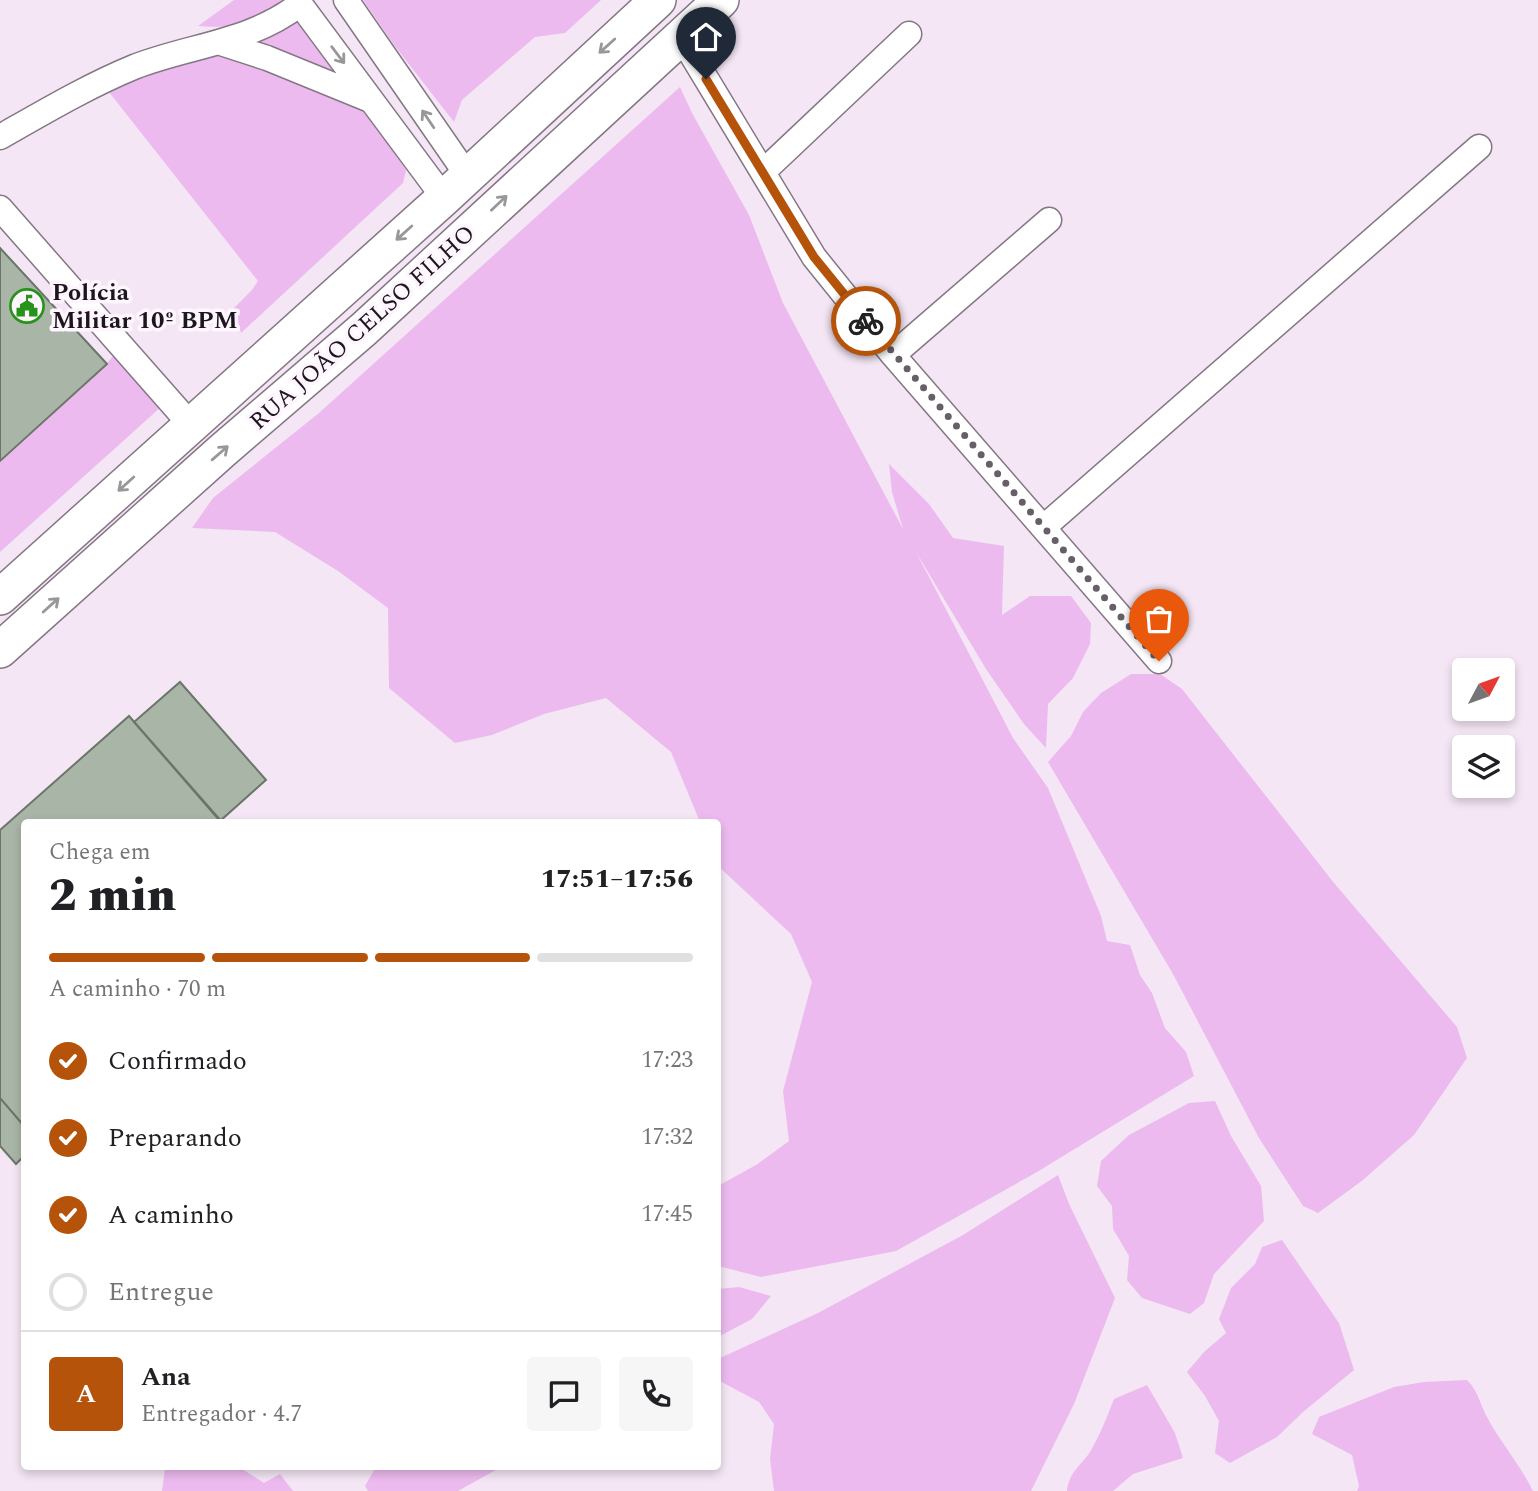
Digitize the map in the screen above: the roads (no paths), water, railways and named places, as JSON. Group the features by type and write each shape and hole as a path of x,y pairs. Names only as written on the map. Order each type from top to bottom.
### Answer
{"main road":[{"name":"RUA JOÃO CELSO FILHO","path":"0,597 658,0"},
{"name":"RUA JOÃO CELSO FILHO","path":"0,650 222,451 364,329 721,0"}],"street":[{"path":"346,0 455,186"},
{"path":"0,137 91,87 136,66 221,43 288,14 299,2 372,101 455,186"},
{"path":"763,172 909,34"},
{"path":"681,37 814,257 893,355 1159,661"},
{"path":"221,43 267,58 372,101"},
{"path":"1044,527 1479,147"},
{"path":"0,208 191,425"},
{"path":"893,355 1049,220"}],"place":[{"name":"Polícia Militar 10º BPM","path":"27,306"}]}
